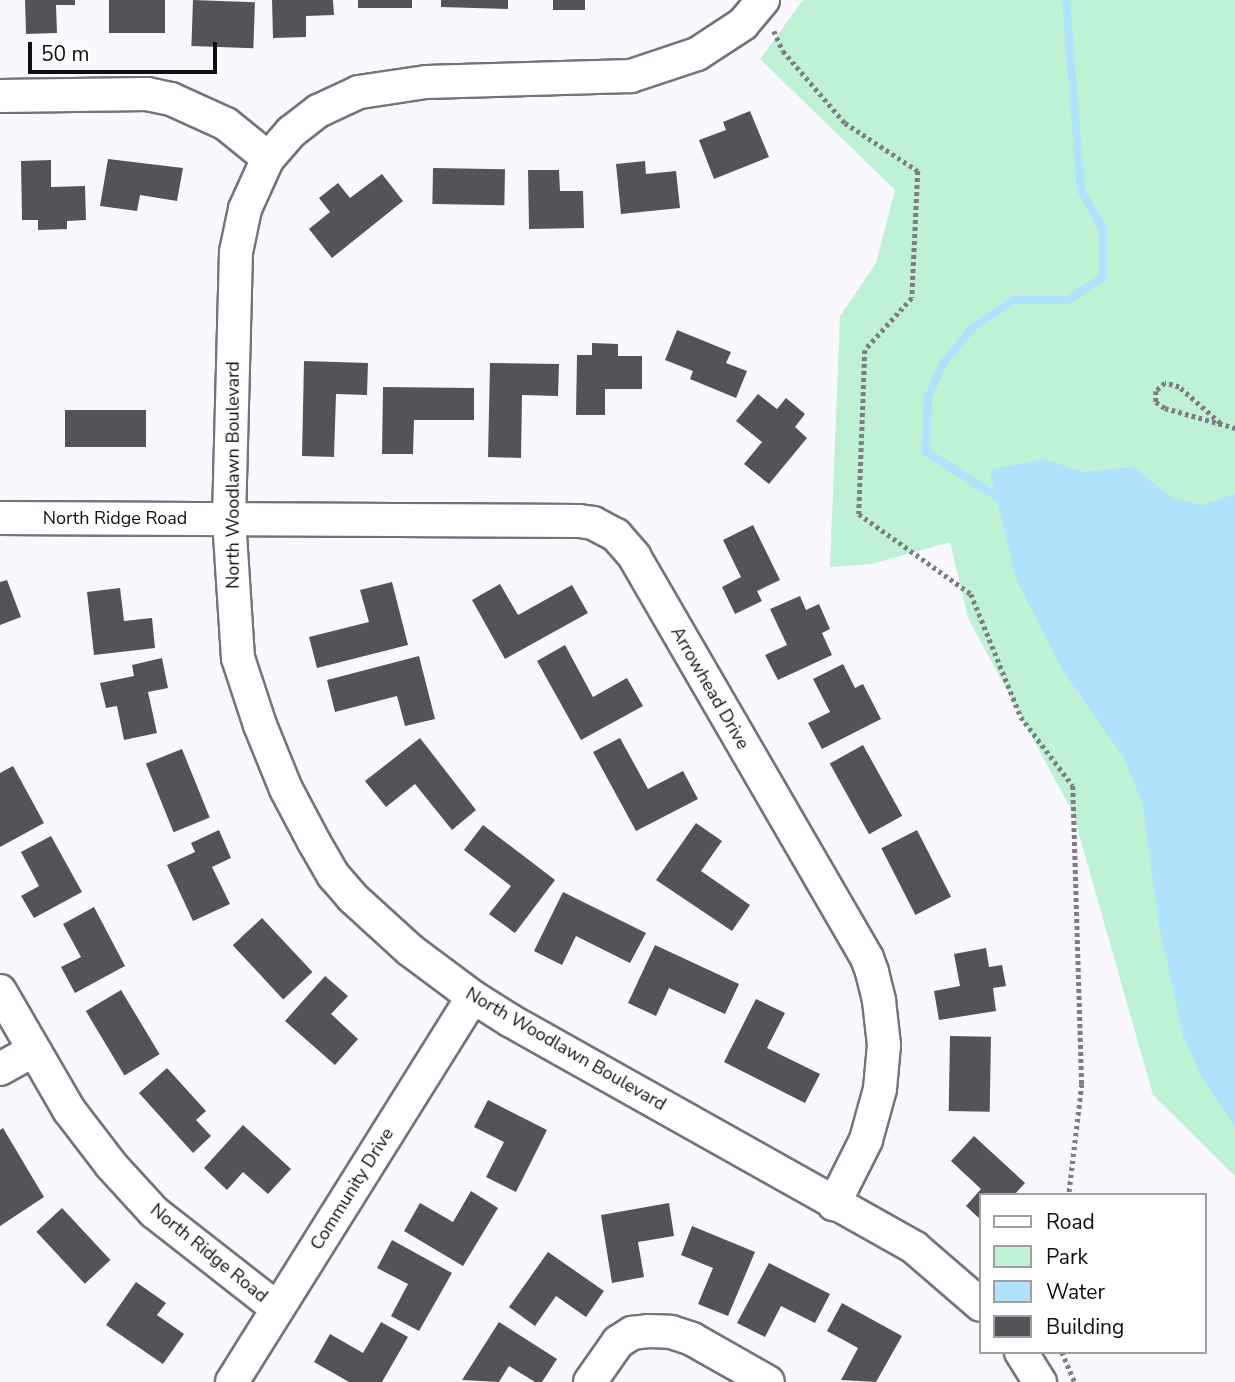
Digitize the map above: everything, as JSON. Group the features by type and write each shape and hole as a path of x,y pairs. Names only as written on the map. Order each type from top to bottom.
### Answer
{"street":[{"name":"North Woodlawn Boulevard","path":"771,11 743,24 697,54 631,76 426,82 359,92 318,111 291,132 268,159 245,209 236,252 229,519 238,658 260,725 286,789 334,876 410,950 473,997 915,1248 979,1303"},
{"path":"0,96 147,94 171,99 226,124 268,159"},
{"name":"North Ridge Road","path":"0,518 229,519"},
{"name":"Arrowhead Drive","path":"229,519 579,521 605,528 626,545 867,958 872,972 879,1001 884,1045 880,1089 866,1140 834,1204"},
{"name":"North Ridge Road","path":"0,991 32,1051 69,1110 110,1165 154,1212 277,1308"},
{"name":"Community Drive","path":"232,1382 473,997"},
{"path":"0,1069 32,1051"},
{"path":"590,1382 618,1342 632,1333 648,1331 671,1332 692,1339 768,1382"},
{"path":"1022,1354 1040,1382"}],"path":[{"path":"771,11 773,33 783,51 845,123 918,171 912,298 865,350 859,514 971,594 1021,717 1073,786 1082,1084 1069,1193"},
{"path":"1220,423 1179,387 1165,383 1156,391 1156,402 1165,408 1235,428"},
{"path":"1063,1354 1075,1382"}],"green space":[{"path":"803,0 1235,0 1235,1176 1153,1095 1073,813 968,618 950,542 872,564 830,567 840,316 876,263 895,190 760,59"}],"water":[{"path":"1044,459 1082,472 1134,467 1173,499 1203,505 1235,494 1235,1126 1203,1080 1183,1035 1159,925 1143,805 1124,758 1063,671 1016,579 990,470"}],"building":[{"path":"25,0 75,0 75,5 56,5 57,33 26,34"},
{"path":"109,0 165,0 165,33 109,33"},
{"path":"193,0 255,2 253,48 191,46"},
{"path":"272,0 333,0 334,15 306,16 306,37 273,38"},
{"path":"358,0 412,0 412,8 358,8"},
{"path":"441,0 508,0 508,9 441,7"},
{"path":"553,0 585,0 585,10 553,10"},
{"path":"750,111 769,157 714,179 699,140 726,130 723,122"},
{"path":"108,159 183,168 177,201 140,195 137,211 100,206"},
{"path":"51,160 51,187 85,186 86,220 67,221 67,229 38,230 38,220 22,220 21,161"},
{"path":"645,161 646,174 676,171 680,208 621,214 616,164"},
{"path":"433,168 505,169 504,205 432,204"},
{"path":"528,170 559,170 560,191 583,191 584,228 529,229"},
{"path":"382,174 403,201 332,258 309,229 330,212 319,198 338,183 350,198"},
{"path":"677,330 731,352 726,363 747,371 736,398 690,379 693,371 665,360"},
{"path":"592,343 618,344 618,356 642,356 642,389 605,389 605,415 576,415 577,355 592,355"},
{"path":"304,361 368,363 367,395 336,394 334,457 302,456"},
{"path":"490,363 559,364 558,396 522,395 521,458 488,457"},
{"path":"383,387 474,388 474,420 414,420 413,454 382,454"},
{"path":"758,394 777,409 786,398 805,414 795,427 807,438 769,484 744,464 762,442 736,421"},
{"path":"65,410 146,410 146,447 65,447"},
{"path":"753,525 780,580 757,591 762,601 735,614 722,587 741,577 723,540"},
{"path":"7,580 21,617 0,625 0,582"},
{"path":"392,582 408,645 317,668 309,637 369,622 360,590"},
{"path":"500,584 518,615 572,585 588,613 505,659 472,600"},
{"path":"120,588 124,621 152,618 155,648 94,655 87,592"},
{"path":"800,596 806,610 819,604 830,629 822,633 832,655 778,680 765,655 787,645 770,609"},
{"path":"565,645 593,697 627,678 643,706 581,740 537,661"},
{"path":"419,656 435,719 405,726 397,696 335,712 327,680"},
{"path":"162,658 168,688 148,692 157,733 124,740 117,706 106,708 100,683 134,676 132,665"},
{"path":"843,664 855,688 863,684 881,719 822,749 808,723 830,712 813,679"},
{"path":"420,738 476,810 452,830 415,784 386,807 365,781"},
{"path":"620,738 648,789 683,771 698,799 636,831 593,752"},
{"path":"863,745 902,816 869,834 830,763"},
{"path":"182,749 210,818 174,832 146,764"},
{"path":"13,766 44,823 0,847 0,773"},
{"path":"696,823 722,841 701,871 750,905 732,931 656,880"},
{"path":"483,825 555,880 515,933 489,914 511,886 464,850"},
{"path":"219,830 231,858 212,867 230,904 193,921 167,865 195,852 191,843"},
{"path":"917,830 951,897 915,915 881,848"},
{"path":"51,836 82,892 34,918 21,896 39,886 21,852"},
{"path":"563,892 646,933 630,963 576,936 562,965 534,951"},
{"path":"94,907 125,966 75,993 61,967 81,957 63,924"},
{"path":"262,918 312,972 283,999 233,945"},
{"path":"655,945 739,984 725,1014 669,988 656,1016 628,1003"},
{"path":"986,948 989,967 1002,965 1006,986 993,988 996,1011 939,1020 934,991 960,986 954,954"},
{"path":"325,976 348,996 331,1014 358,1039 335,1065 285,1021"},
{"path":"121,990 160,1054 124,1075 86,1011"},
{"path":"756,999 785,1013 767,1048 820,1074 805,1103 724,1062"},
{"path":"950,1036 991,1037 990,1112 949,1111"},
{"path":"167,1068 206,1111 196,1120 211,1136 193,1153 139,1093"},
{"path":"488,1100 547,1130 516,1192 486,1177 504,1142 474,1127"},
{"path":"243,1125 291,1169 268,1194 243,1172 227,1190 204,1168"},
{"path":"3,1128 44,1197 0,1226 0,1130"},
{"path":"974,1136 1025,1183 1016,1193 979,1193 979,1218 966,1206 981,1189 951,1161"},
{"path":"471,1191 498,1208 463,1266 404,1231 420,1203 453,1222"},
{"path":"669,1203 674,1236 638,1242 644,1277 612,1283 601,1215"},
{"path":"62,1208 110,1260 85,1284 36,1232"},
{"path":"692,1226 755,1252 728,1316 698,1304 713,1268 681,1255"},
{"path":"392,1240 452,1273 419,1331 391,1316 408,1284 377,1268"},
{"path":"548,1252 604,1291 586,1317 556,1296 535,1326 509,1307"},
{"path":"769,1263 830,1294 815,1323 781,1306 765,1337 737,1323"},
{"path":"136,1282 166,1303 157,1315 184,1334 163,1364 106,1325"},
{"path":"842,1303 902,1336 876,1382 841,1380 858,1348 827,1331"},
{"path":"381,1322 408,1337 382,1382 349,1382 314,1362 330,1334 363,1353"},
{"path":"499,1322 557,1359 542,1382 535,1382 509,1366 499,1382 462,1380"}],"waterway":[{"path":"996,496 926,452 928,398 942,365 972,328 1014,300 1068,300 1103,277 1103,229 1081,190 1066,0"}]}
